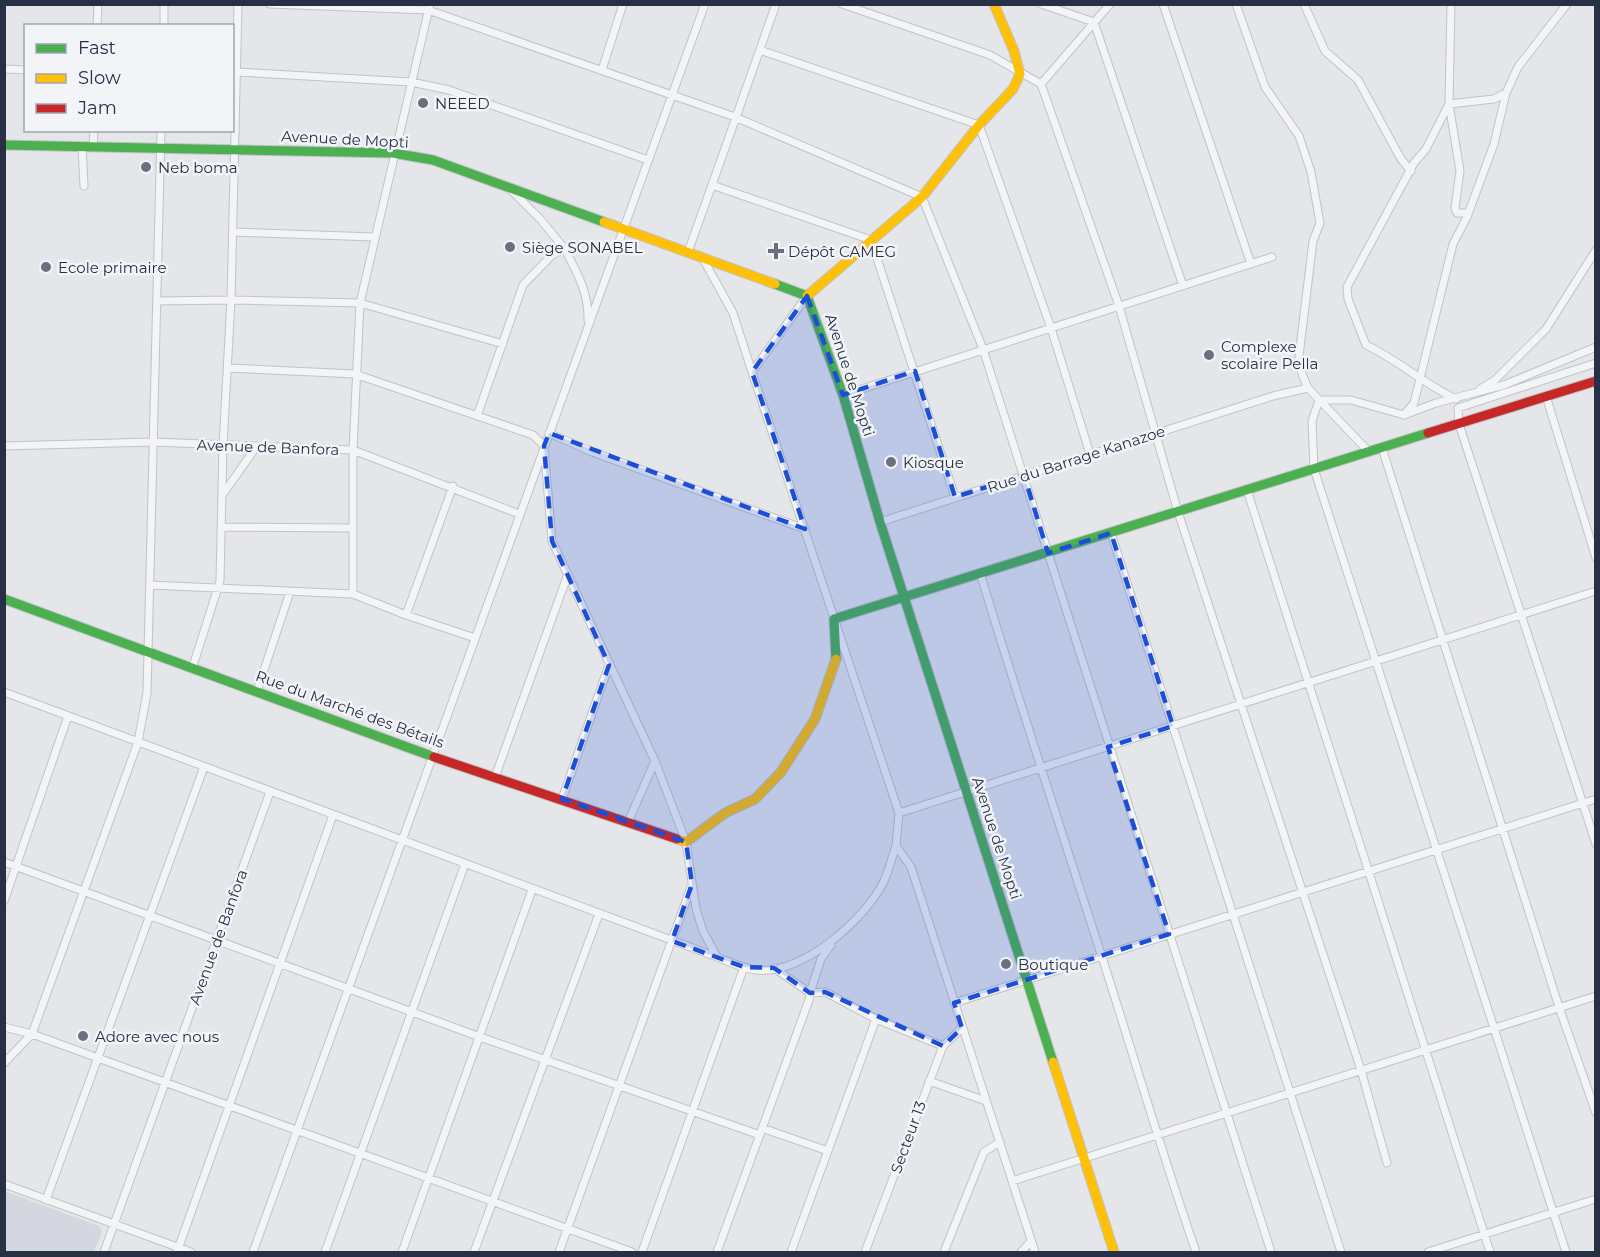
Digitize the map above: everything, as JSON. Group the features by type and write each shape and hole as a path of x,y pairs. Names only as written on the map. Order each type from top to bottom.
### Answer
{"street":[{"path":"97,24 98,4"},
{"path":"164,4 164,24"},
{"path":"193,666 217,588 223,527 223,445 229,368 238,4"},
{"path":"269,4 429,8 735,117 922,197 983,349 1108,747 1271,1252"},
{"path":"602,70 623,4"},
{"path":"254,1252 431,756 705,4"},
{"path":"688,252 776,4"},
{"path":"842,4 990,55 1041,84 1119,306 1178,512 1361,1070 1388,1164"},
{"path":"752,372 807,296 922,197 979,125 1013,89 1020,74 1014,51 994,4"},
{"path":"1041,4 1094,22"},
{"path":"1041,84 1110,4"},
{"path":"1163,4 1251,264"},
{"path":"1236,4 1268,94 1299,136 1311,172 1314,197 1319,212 1320,224 1313,241 1299,356 1302,374 1308,388 1369,452"},
{"path":"1304,4 1326,51 1358,80 1401,159 1411,171"},
{"path":"1451,4 1449,104 1460,171 1455,208 1457,213 1468,213"},
{"path":"1404,415 1414,403 1453,244 1468,213 1494,144 1506,93 1518,67 1567,4"},
{"path":"352,594 355,374 360,303 393,153 429,8"},
{"path":"1094,22 1183,286"},
{"path":"760,50 979,125"},
{"path":"4,69 24,70"},
{"path":"237,72 411,81 448,90 648,160"},
{"path":"1449,104 1494,99 1506,93"},
{"path":"1449,104 1426,149 1414,163 1347,287 1348,299 1366,345 1386,354 1421,379 1456,399"},
{"path":"979,125 1051,328 1090,454"},
{"path":"93,146 94,132"},
{"path":"4,1063 32,1034 138,742 147,693 161,132"},
{"name":"Avenue de Mopti","path":"4,145 393,153 433,160 807,296 843,395 904,598 1114,1252"},
{"path":"82,146 84,186"},
{"path":"712,185 871,240"},
{"path":"508,187 541,220 564,248 580,276 588,308 588,325"},
{"path":"233,232 374,237"},
{"path":"871,240 955,498"},
{"path":"477,416 523,285 551,256 564,248"},
{"path":"1470,394 1495,380 1546,329 1596,250"},
{"path":"702,257 733,313 899,813 896,846 884,881 821,959 717,1252"},
{"path":"843,395 1272,257"},
{"path":"157,301 360,303 503,344"},
{"path":"1319,400 1351,400 1380,406 1404,415 1504,385 1596,347"},
{"path":"1596,363 1458,408 1459,424 1596,844"},
{"path":"229,368 355,374 533,435 544,446 552,541 655,761 686,842 692,884 703,931 717,957"},
{"path":"834,619 1596,381"},
{"name":"Rue du Barrage Kanazoe","path":"880,522 1273,396 1308,388"},
{"path":"1546,396 1596,558"},
{"path":"1319,400 1312,421 1314,469 1566,1252"},
{"path":"549,433 592,452 805,529"},
{"name":"Avenue de Banfora","path":"4,446 153,442 353,450 453,486 519,514"},
{"path":"223,494 257,446"},
{"path":"1382,448 1445,639 1559,1007 1596,1113"},
{"path":"406,615 453,486"},
{"path":"1247,490 1490,1252"},
{"path":"223,527 352,528"},
{"path":"1111,533 1341,1252"},
{"path":"980,573 1040,768 1102,956 1156,1135 1196,1252"},
{"path":"495,777 568,574"},
{"path":"150,585 352,594 475,638"},
{"path":"899,813 1596,591"},
{"path":"257,691 290,592"},
{"name":"Rue du Marché des Bétails","path":"4,599 193,666 431,756 686,842"},
{"path":"686,842 725,813 754,799 781,772 815,719 837,657 834,619"},
{"path":"562,799 609,665"},
{"path":"5,695 68,716 744,967 758,971 794,964 833,942"},
{"path":"4,902 68,716"},
{"path":"628,822 655,761"},
{"path":"46,1200 204,767"},
{"name":"Avenue de Banfora","path":"104,1252 270,792"},
{"path":"954,1003 1596,799"},
{"path":"178,1250 333,815"},
{"path":"896,846 911,867 1035,1252"},
{"path":"4,862 480,1037 546,1058 693,1111 828,1151"},
{"path":"325,1252 465,864"},
{"path":"559,1252 692,884"},
{"path":"402,1252 532,890"},
{"path":"474,1252 598,914"},
{"path":"642,1252 744,967"},
{"path":"774,968 810,993 825,992 876,1019 943,1046"},
{"path":"1012,1181 1596,996"},
{"path":"791,1252 876,1019"},
{"path":"4,1027 32,1034 632,1252"},
{"name":"Secteur 13","path":"865,1252 943,1046 963,1028"},
{"path":"929,1081 986,1101"},
{"path":"944,1252 984,1152 1000,1142"},
{"path":"4,1184 178,1250 191,1252"},
{"path":"1428,1252 1596,1199"},
{"path":"1021,1252 1031,1241"}],"highlighted area":[{"path":"807,296 843,395 915,371 955,497 1024,475 1048,553 1111,533 1173,726 1108,747 1169,934 954,1003 962,1028 943,1046 825,992 810,993 774,968 744,967 672,941 692,884 686,842 562,799 609,665 552,541 544,446 549,433 805,529 752,372"}],"shaded area":[{"path":"4,1191 99,1226 102,1232 94,1252 5,1252"}],"traffic: fast":[{"path":"4,145 393,153 433,160 604,222"},
{"path":"775,284 807,296 843,395 880,522 1053,1062"},
{"path":"836,659 834,619 1428,433"},
{"path":"4,599 434,757"}],"traffic: slow":[{"path":"807,296 922,197 979,125 1013,89 1020,74 1014,51 994,4"},
{"path":"604,222 775,284"},
{"path":"677,839 686,842 725,813 755,799 781,772 815,719 836,659"},
{"path":"1053,1062 1114,1252"}],"traffic: jam":[{"path":"1428,433 1596,381"},
{"path":"434,757 677,839"}],"place":[{"name":"NEEED","path":"423,103"},
{"name":"Neb boma","path":"146,167"},
{"name":"Siège SONABEL","path":"510,247"},
{"name":"Dépôt CAMEG","path":"776,251"},
{"name":"Ecole primaire","path":"46,267"},
{"name":"Complexe scolaire Pella","path":"1209,355"},
{"name":"Kiosque","path":"891,462"},
{"name":"Boutique","path":"1006,964"},
{"name":"Adore avec nous","path":"83,1036"}]}
